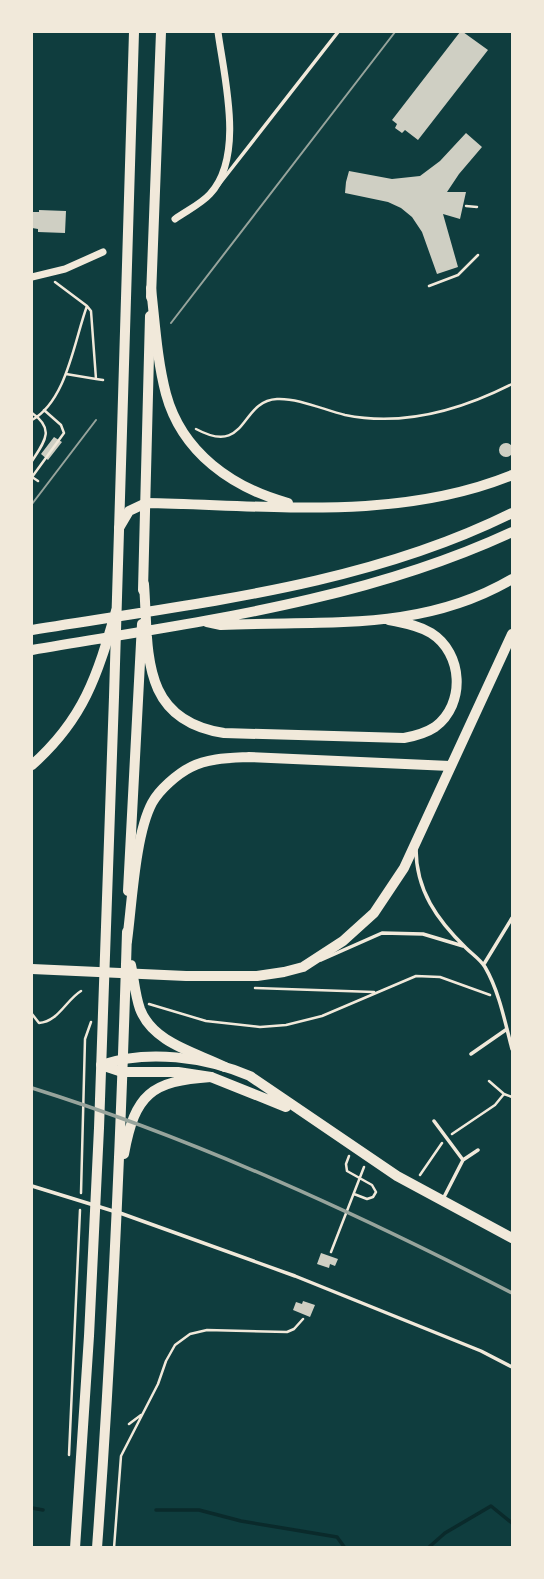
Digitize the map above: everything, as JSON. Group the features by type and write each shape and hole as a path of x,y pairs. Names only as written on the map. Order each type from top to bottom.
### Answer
{"main road":[{"path":"75,1548 89,1336 101,1065 134,32"},
{"path":"97,1548 106,1425 144,584 159,32"},
{"path":"151,288 163,382 181,430 199,453 230,479 267,496 308,508"},
{"path":"120,528 129,511 146,503 357,507 408,501 475,487 513,475"},
{"path":"32,630 347,574 393,561 513,513"},
{"path":"32,650 201,621 363,588 436,565 513,532"},
{"path":"201,621 221,625 389,620 428,613 460,603 513,579"},
{"path":"144,584 150,658 158,691 168,706 184,719 202,728 224,733 404,738 416,736 436,726 447,713 456,695 454,663 444,645 430,632 389,620"},
{"path":"32,765 64,732 88,697 116,611"},
{"path":"32,970 257,976 303,967 352,934 369,918 393,886 513,634"},
{"path":"450,766 249,757 218,759 191,766 166,785 148,814 138,858 127,941 140,1009 150,1026 167,1040 250,1076 397,1176 513,1238"},
{"path":"101,1065 122,1058 184,1059 225,1067"},
{"path":"101,1065 122,1072 178,1072 211,1077 303,1114"},
{"path":"117,1191 128,1131 145,1098 169,1083 211,1077"}],"street":[{"path":"175,219 211,193 223,169 230,143 229,107 218,32"},
{"path":"32,277 65,269 103,252"}],"lane":[{"path":"211,193 223,183 338,32"},
{"path":"416,840 418,876 424,893 464,947 484,964 513,1049"},
{"path":"484,964 513,918"},
{"path":"303,967 382,933 423,934 464,947"},
{"path":"471,1054 507,1029"},
{"path":"434,1121 463,1160"},
{"path":"442,1201 463,1160 478,1150"},
{"path":"32,1186 162,1226 295,1276 481,1351 513,1367"}],"path":[{"path":"466,206 477,207"},
{"path":"429,286 458,275 478,255"},
{"path":"55,282 91,311 96,379"},
{"path":"32,420 44,410 66,374 88,306"},
{"path":"66,374 103,380"},
{"path":"190,427 208,436 228,436 260,406 278,399 347,415 405,418 460,407 513,384"},
{"path":"38,481 32,477 64,433 61,425 44,410"},
{"path":"32,413 45,424 45,434 32,461"},
{"path":"145,1004 206,1021 260,1027 286,1025 322,1016 408,978 433,975 498,999"},
{"path":"253,988 377,992"},
{"path":"32,1014 39,1023 51,1021 72,996 81,991"},
{"path":"69,1458 79,1264 85,1039 91,1021 103,1010"},
{"path":"489,1081 504,1094 513,1097"},
{"path":"418,1178 446,1138 495,1105 504,1094"},
{"path":"349,1156 347,1171 372,1185 376,1192 368,1199 354,1194"},
{"path":"331,1252 364,1166"},
{"path":"114,1548 120,1462 159,1384 169,1353 175,1345 190,1335 207,1330 281,1333 294,1329 303,1319"},
{"path":"128,1424 143,1413"}],"building":[{"path":"460,32 488,50 418,140 405,130 402,133 395,128 397,124 392,120"},
{"path":"466,133 482,147 447,192 466,192 460,219 443,214 458,267 437,274 422,232 412,217 388,202 345,193 346,182 349,171 392,179 420,176 440,161"},
{"path":"66,211 65,233 38,232 38,229 32,228 33,212"},
{"path":"54,437 62,442 48,460 41,454"},
{"path":"503,443 509,443 513,450 509,457 503,457 499,453 499,447"},
{"path":"321,1253 338,1259 335,1266 330,1264 329,1268 317,1264"},
{"path":"303,1301 315,1305 310,1317 293,1310 296,1302 302,1304"}],"waterway":[{"path":"428,1548 445,1533 491,1506 512,1523"},
{"path":"32,1508 43,1510"},
{"path":"156,1510 199,1510 241,1521 337,1537 345,1548"}],"tram line":[{"path":"171,323 395,32"},
{"path":"32,504 96,420"}],"railway":[{"path":"32,1088 94,1108 276,1180 512,1293"}]}
